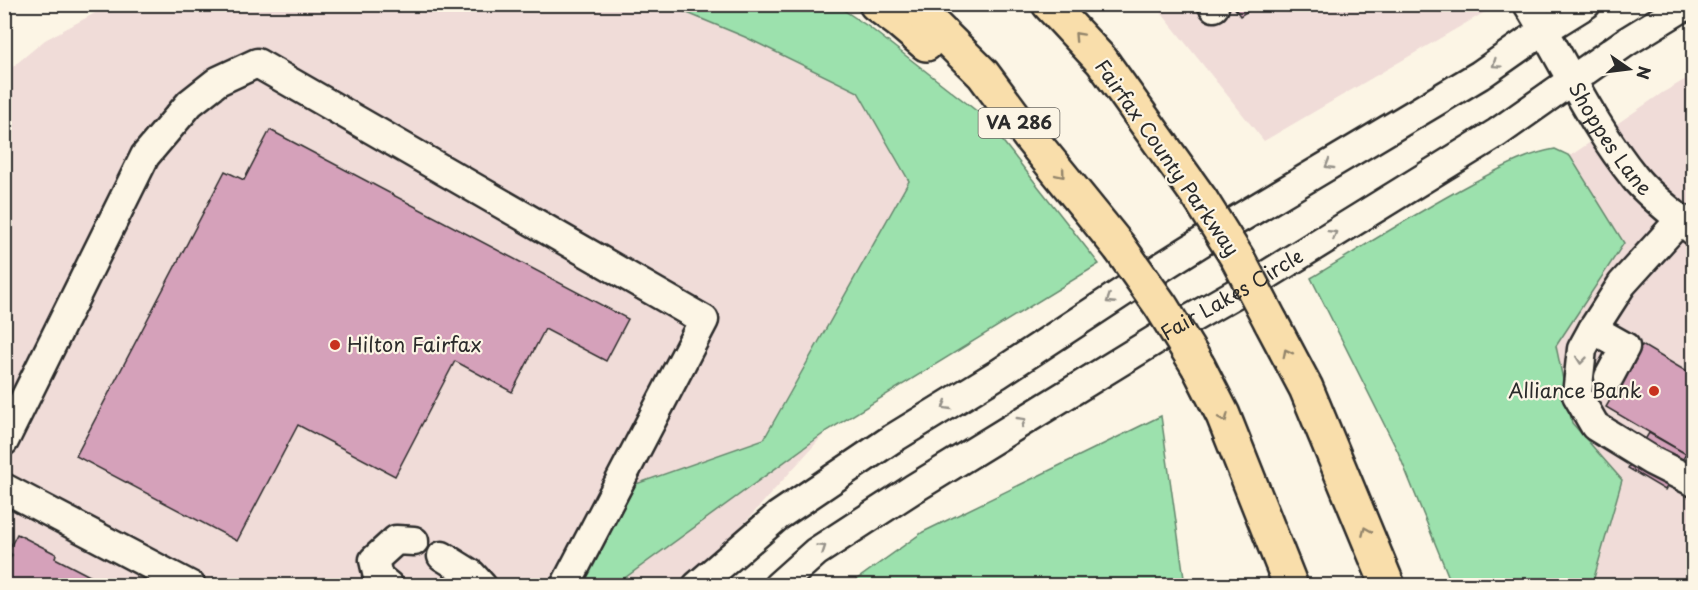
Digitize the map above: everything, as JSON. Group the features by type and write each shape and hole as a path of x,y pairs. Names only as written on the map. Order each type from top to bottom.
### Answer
{"highway":[{"path":"876,4 899,21 1029,136"},
{"name":"VA 286","path":"912,4 983,74 1029,136 1120,248 1161,306 1198,366 1223,415 1291,585"},
{"name":"Fairfax County Parkway","path":"1049,4 1102,61 1201,200 1238,259 1306,388 1388,585"}],"street":[{"name":"Shoppes Lane","path":"1528,4 1570,81 1636,180 1687,225"},
{"path":"697,585 778,516 892,439 998,374 1230,224 1480,75 1586,4"},
{"name":"Fair Lakes Circle","path":"778,585 816,552 923,483 1173,329 1259,280 1486,139 1626,42 1688,4"},
{"path":"4,441 145,156 190,103 218,81 257,63 704,320 565,585"},
{"path":"1687,225 1622,284 1582,349 1577,395 1595,426 1652,461 1694,482"},
{"path":"1600,319 1625,347 1609,377"},
{"path":"4,488 191,585"},
{"path":"389,585 378,577 374,560 396,540 414,541"},
{"path":"442,556 471,574 482,585"}],"shaded area":[{"path":"110,5 730,5 858,92 910,181 827,431 689,585 94,585 5,541 4,74 45,40"},
{"path":"1155,5 1497,5 1264,141"},
{"path":"1693,75 1693,585 1592,585 1622,480 1572,423 1556,346 1623,243 1570,156 1662,93"}],"green space":[{"path":"668,5 836,5 869,27 983,116 1099,264 827,431 615,585 581,586 636,484 764,439 909,181 858,92 745,37"},
{"path":"1555,149 1570,156 1624,243 1556,346 1572,423 1622,480 1592,585 1452,585 1398,452 1311,278 1470,184 1522,159"},
{"path":"1161,416 1185,585 849,585 923,532"}],"building":[{"path":"1232,4 1259,4 1240,16"},
{"name":"Hilton Fairfax","path":"270,130 628,319 606,361 545,329 512,392 455,361 395,476 298,425 237,541 76,456 225,171 244,180"},
{"name":"Alliance Bank","path":"1642,345 1694,376 1694,441 1686,454 1606,407"},
{"path":"1649,433 1686,454 1665,490 1628,468"},
{"path":"17,534 56,554 55,558 109,586 4,586 4,567 12,555 8,551"}],"place":[{"name":"Hilton Fairfax","path":"335,345"},
{"name":"Alliance Bank","path":"1654,391"}]}
